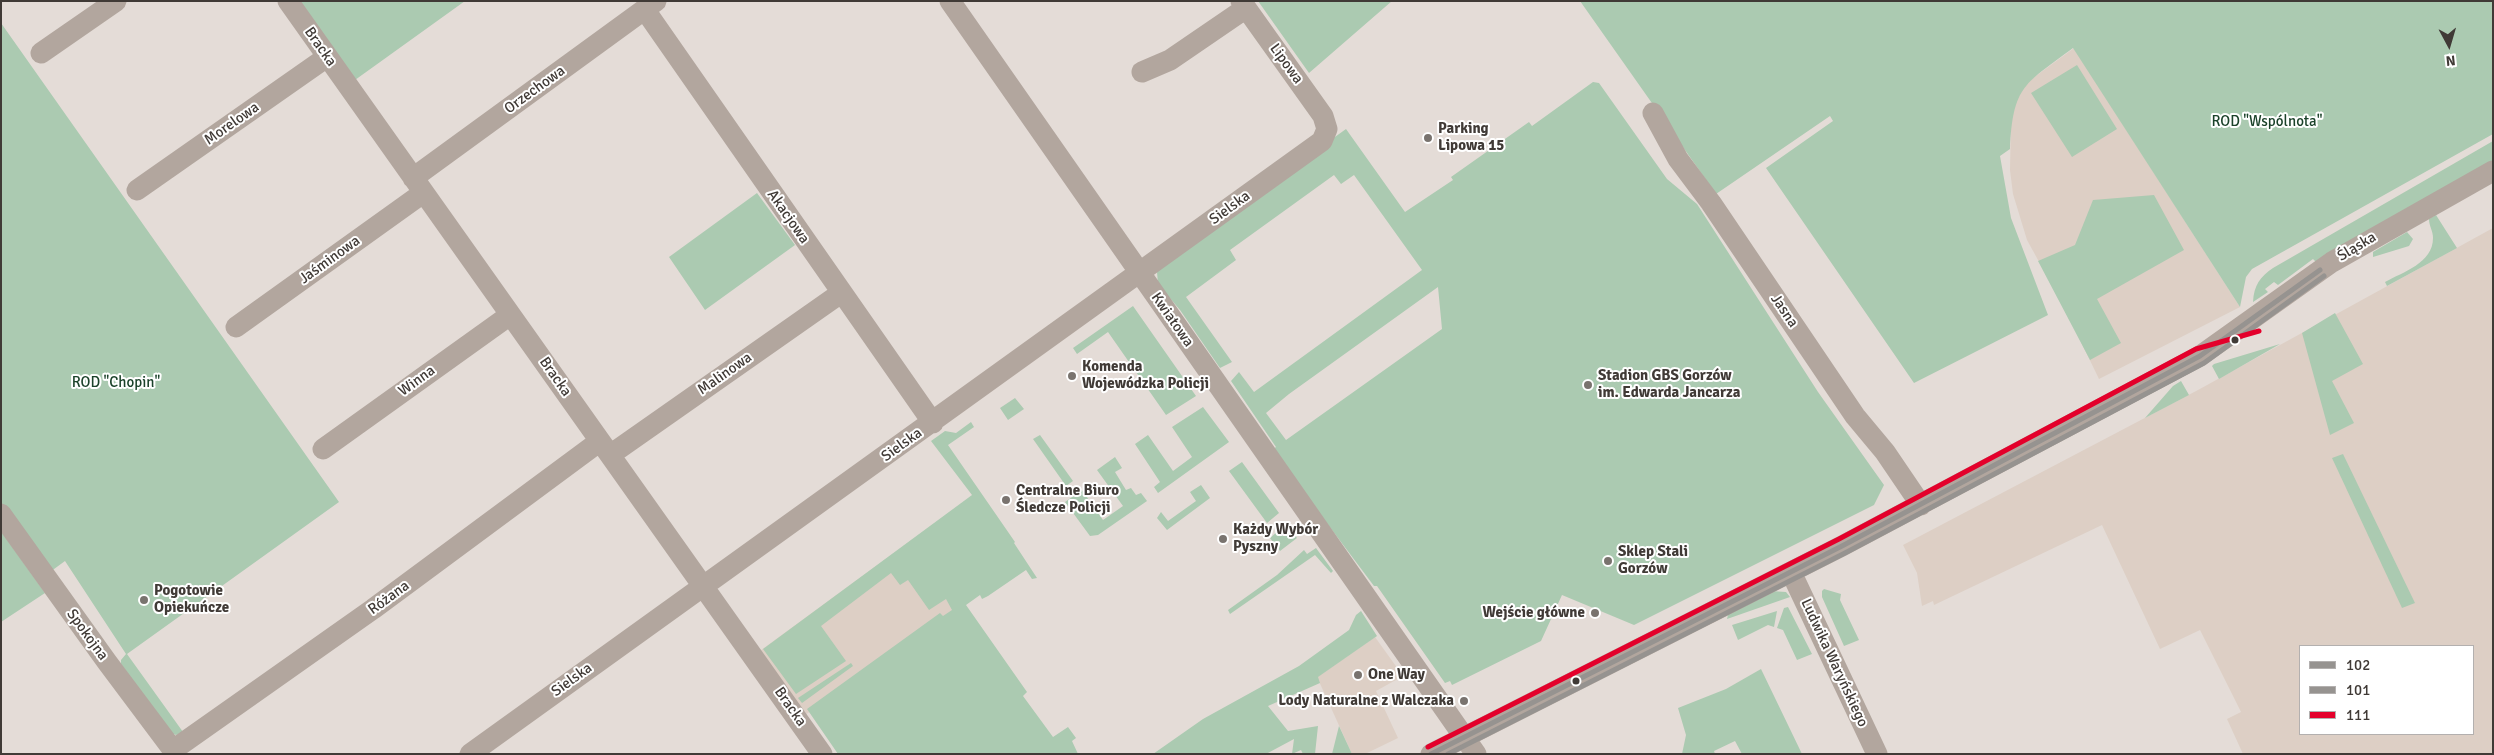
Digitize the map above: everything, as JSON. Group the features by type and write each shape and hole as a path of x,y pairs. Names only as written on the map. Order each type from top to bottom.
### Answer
{"street":[{"path":"41,53 116,1"},
{"name":"Bracka","path":"288,1 822,754"},
{"name":"Kwiatowa","path":"950,1 1471,745"},
{"name":"Orzechowa","path":"418,185 650,5"},
{"name":"Akacjowa","path":"650,5 841,293 933,423"},
{"path":"1142,72 1170,60 1244,5"},
{"name":"Lipowa","path":"1244,5 1318,108 1327,129"},
{"name":"Morelowa","path":"137,190 327,57"},
{"name":"Jasna","path":"1653,113 1678,159 1711,203 1855,416 1885,452 1921,505"},
{"name":"Sielska","path":"470,754 1140,274 1322,141 1327,129"},
{"name":"Śląska","path":"1432,754 1471,745 1791,572 2200,356 2332,262 2493,171"},
{"name":"Jaśminowa","path":"236,327 418,185"},
{"name":"Malinowa","path":"605,448 841,293"},
{"name":"Winna","path":"323,449 510,315"},
{"name":"Różana","path":"174,752 605,448"},
{"name":"Spokojna","path":"1,514 174,752"},
{"name":"Ludwika Waryńskiego","path":"1791,572 1877,754"}],"shaded area":[{"path":"2074,48 2240,307 2099,379 2064,307 2027,240 2013,194 2010,170 2011,121 2018,95 2029,81"},
{"path":"2493,228 2493,754 2243,754 2227,719 2241,712 2200,630 2160,649 2102,525 1934,605 1933,601 1922,606 1917,573 1903,545 2198,390"},
{"path":"973,495 960,606 798,720 753,656"},
{"path":"1375,637 1403,676 1376,691 1398,738 1365,754 1352,754 1317,677"}],"green space":[{"path":"298,1 465,1 355,80"},
{"path":"1258,1 1392,1 1309,73"},
{"name":"ROD \"Wspólnota\"","path":"1580,1 2493,1 2493,134 2252,269 2246,277 2240,307 2073,48 2043,70 2025,88 2014,111 2010,149 2000,156 2011,218 2048,315 1914,383 1766,168 1833,121 1830,116 1716,194"},
{"name":"ROD \"Chopin\"","path":"1,23 339,502 127,654 183,732 176,735 171,733 121,664 121,660 126,654 65,561 50,572 1,504"},
{"path":"2077,65 2117,129 2072,157 2031,93"},
{"name":"Stadion GBS Gorzów im. Edwarda Jancarza","path":"1593,82 1599,83 1667,179 1697,204 1818,392 1884,485 1874,505 1634,625 1562,595 1541,641 1452,685 1450,681 1445,683 1377,586 1374,586 1272,450 1276,447 1231,381 1239,372 1254,392 1422,270 1354,175 1341,184 1334,175 1230,250 1236,260 1186,297 1232,362 1220,368 1180,310 1158,284 1157,272 1168,257 1346,129 1405,212 1453,180 1451,177 1529,122 1532,126","holes":["1438,287 1442,329 1286,440 1266,413 1289,394"]},
{"path":"2493,141 2493,163 2316,262 2313,259 2278,285 2274,282 2265,289 2268,292 2253,302 2258,282 2273,268"},
{"path":"757,193 795,245 705,310 669,257"},
{"path":"2154,195 2184,250 2097,299 2121,343 2090,360 2038,261 2075,245 2093,200"},
{"path":"2436,215 2457,248 2387,286 2385,282 2416,266 2428,254 2432,247 2433,238 2429,219"},
{"path":"2407,232 2413,239 2409,246 2373,257 2373,252"},
{"path":"1133,306 1196,396 1166,415 1108,332 1077,354 1073,348"},
{"path":"2335,313 2363,364 2332,381 2354,423 2330,435 2302,333"},
{"path":"2280,344 2219,379 2212,366 2214,364"},
{"path":"2181,381 2189,395 2145,418 2173,386"},
{"path":"1015,398 1024,409 1008,420 1000,408"},
{"path":"1203,407 1229,442 1158,493 1154,487 1160,482 1135,444 1148,435 1173,471 1192,457 1172,427"},
{"path":"971,422 974,427 948,445 1015,542 1037,578 1032,579 1026,570 988,596 982,599 980,595 966,605 1027,692 1023,696 1053,737 1068,727 1076,738 1072,741 1078,754 838,754 807,709 940,613 943,616 952,610 946,599 929,610 908,580 900,585 891,573 821,626 846,661 796,694 763,649 972,495 931,441 945,431 956,433"},
{"path":"1040,435 1073,481 1066,486 1033,439"},
{"path":"2343,454 2415,603 2402,608 2332,458"},
{"path":"1115,457 1122,468 1115,472 1126,490 1131,488 1136,495 1141,493 1147,501 1098,535 1090,536 1065,502 1082,490 1103,520 1123,506 1097,470"},
{"path":"1242,462 1279,513 1267,523 1229,471"},
{"path":"1201,485 1210,498 1167,530 1157,518 1161,512 1168,521 1196,501 1190,492"},
{"path":"1286,524 1297,538 1280,551 1270,538"},
{"path":"1,531 45,593 1,622"},
{"path":"1316,548 1333,571 1331,573 1315,555 1230,614 1228,610 1277,575 1304,550 1307,554"},
{"path":"1824,589 1841,594 1840,600 1859,640 1844,646 1822,597"},
{"path":"1771,591 1786,592 1790,597 1727,619 1729,611"},
{"path":"1788,607 1812,654 1797,660 1783,630 1777,628 1784,608"},
{"path":"1361,611 1377,636 1318,677 1320,683 1268,706 1288,731 1318,726 1315,754 1303,754 1301,750 1292,754 1294,739 1266,754 1153,754 1203,719 1299,666 1349,630 1356,615"},
{"path":"1777,611 1774,627 1768,625 1738,640 1732,625"},
{"path":"851,663 853,666 802,703 798,698"},
{"path":"1761,669 1802,754 1742,754 1735,741 1714,751 1715,754 1682,754 1686,735 1678,708 1726,689"},
{"path":"1339,726 1352,754 1332,754"}],"transit line":[{"name":"102","path":"1431,754 1842,546 2200,356 2320,270"},
{"name":"101","path":"1448,754 1845,553 2204,363 2324,276"},
{"name":"111","path":"1428,747 1839,539 2196,349 2259,331"}],"place":[{"name":"Parking Lipowa 15","path":"1428,138"},
{"name":"Komenda Wojewódzka Policji","path":"1072,376"},
{"name":"Stadion GBS Gorzów im. Edwarda Jancarza","path":"1588,385"},
{"name":"Centralne Biuro Śledcze Policji","path":"1006,500"},
{"name":"Każdy Wybór Pyszny","path":"1223,539"},
{"name":"Sklep Stali Gorzów","path":"1608,561"},
{"name":"Pogotowie Opiekuńcze","path":"144,600"},
{"name":"Wejście główne","path":"1595,613"},
{"name":"One Way","path":"1358,675"},
{"name":"Lody Naturalne z Walczaka","path":"1464,701"}]}
